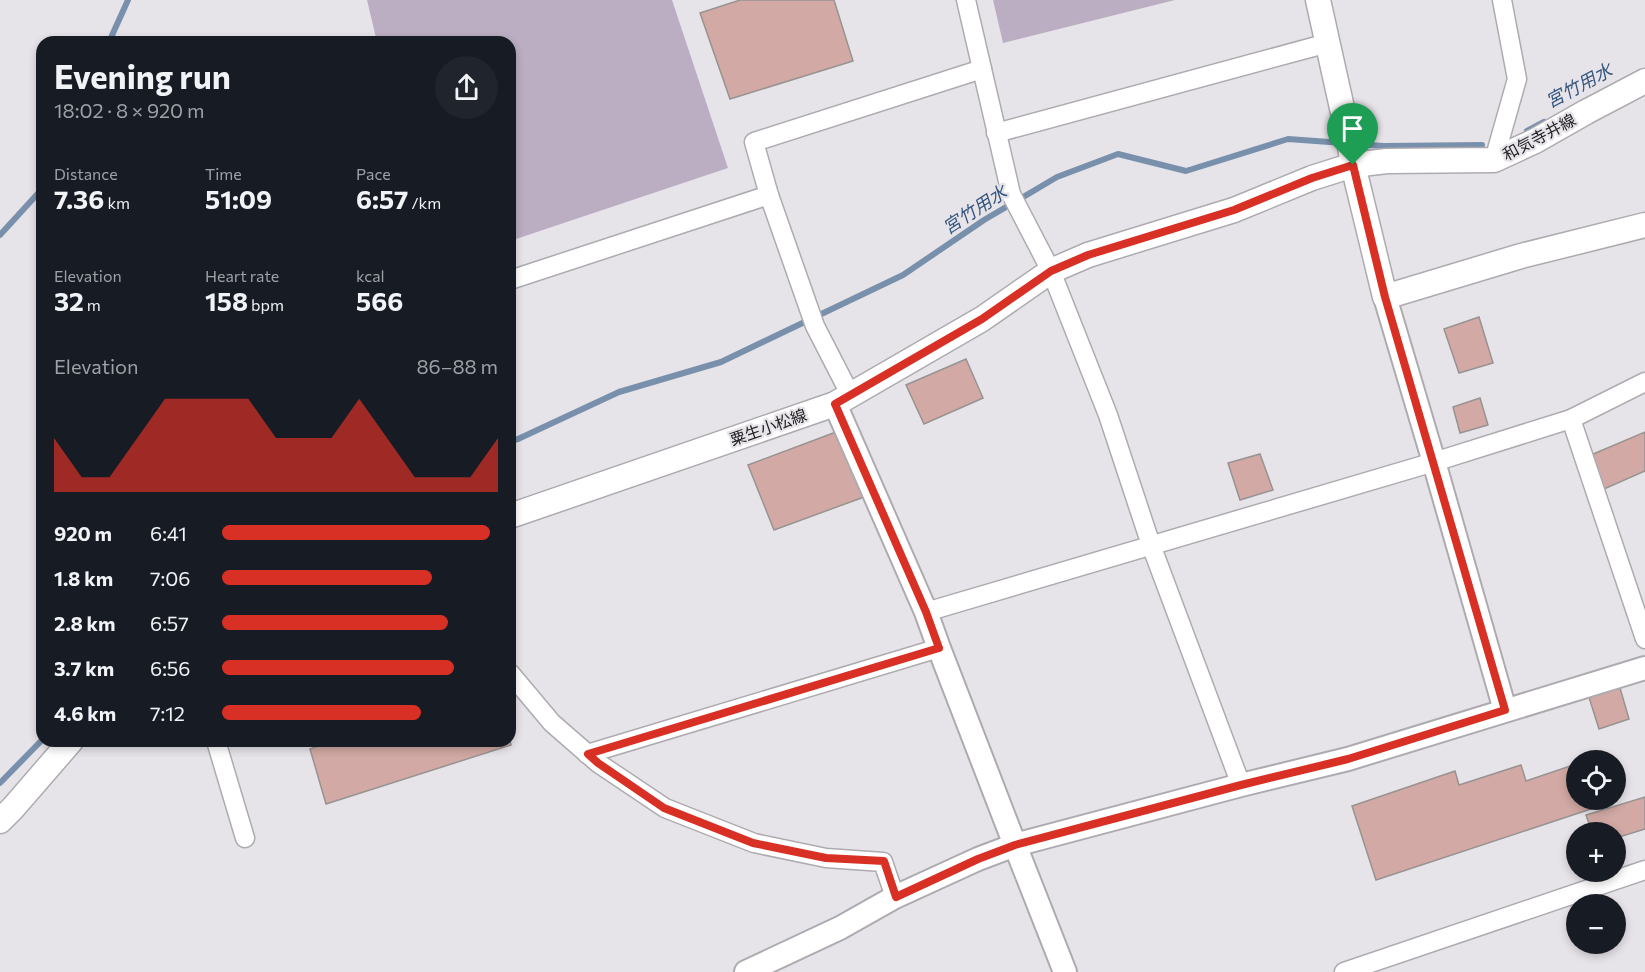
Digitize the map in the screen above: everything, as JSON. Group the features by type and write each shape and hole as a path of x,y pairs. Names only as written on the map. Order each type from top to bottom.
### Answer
{"main road":[{"path":"1318,0 1350,151 1385,297 1521,256 1645,225"},
{"name":"和気寺井線","path":"1350,151 1387,161 1494,160 1536,141 1645,81"},
{"name":"粟生小松線","path":"516,514 843,400 982,319 1051,271 1088,255 1234,210 1312,178 1350,151"},
{"path":"0,821 66,747"}],"street":[{"path":"966,0 1011,194 1051,271 1108,415 1151,545 1241,785"},
{"path":"1494,160 1517,79 1502,0"},
{"path":"996,133 1328,44"},
{"path":"982,69 754,142 769,195 815,326 1065,972"},
{"path":"516,278 769,195"},
{"path":"1385,297 1505,710"},
{"path":"926,612 1434,462 1571,419 1645,382"},
{"path":"1571,419 1645,639"},
{"path":"588,754 939,648"},
{"path":"746,972 840,928 896,897 978,859 1015,845 1348,759 1645,668"},
{"path":"516,680 552,723 598,763 664,808 753,843 826,858 884,861 896,897"},
{"path":"218,747 245,838"},
{"path":"1344,972 1645,870"}],"shaded area":[{"path":"367,0 672,0 728,168 516,239 516,36 376,36"},
{"path":"993,0 1175,0 1003,43"}],"building":[{"path":"740,0 834,0 853,61 730,99 700,13"},
{"path":"1479,317 1493,363 1459,373 1444,329"},
{"path":"966,359 983,398 924,424 906,385"},
{"path":"1480,398 1488,425 1460,433 1453,407"},
{"path":"836,432 864,497 774,530 748,465"},
{"path":"1645,432 1645,471 1604,489 1591,455"},
{"path":"1260,454 1273,490 1240,500 1228,463"},
{"path":"1618,681 1629,719 1599,729 1587,691"},
{"path":"316,747 505,747 326,804 310,749"},
{"path":"1521,765 1526,781 1566,767 1566,810 1588,810 1376,880 1352,806 1455,771 1459,785"},
{"path":"1645,797 1645,829 1626,835 1626,822 1588,822 1586,815 1602,810 1626,810 1626,803"}],"waterway":[{"path":"112,36 128,0"},
{"name":"宮竹用水","path":"1527,131 1544,122"},
{"name":"宮竹用水","path":"516,440 619,392 721,362 903,275 984,220 1057,177 1118,154 1186,171 1288,139 1343,143"},
{"name":"宮竹用水","path":"1354,144 1482,145"},
{"path":"0,235 36,196"},
{"name":"宮竹用水","path":"0,783 36,746"}],"route":[{"path":"1353,165 1385,297 1505,710 1348,759 1015,845 978,859 896,897 884,861 826,858 753,843 664,808 588,754 939,648 926,612 835,404 982,319 1051,271 1088,255 1234,210 1312,178 1353,165"}]}
